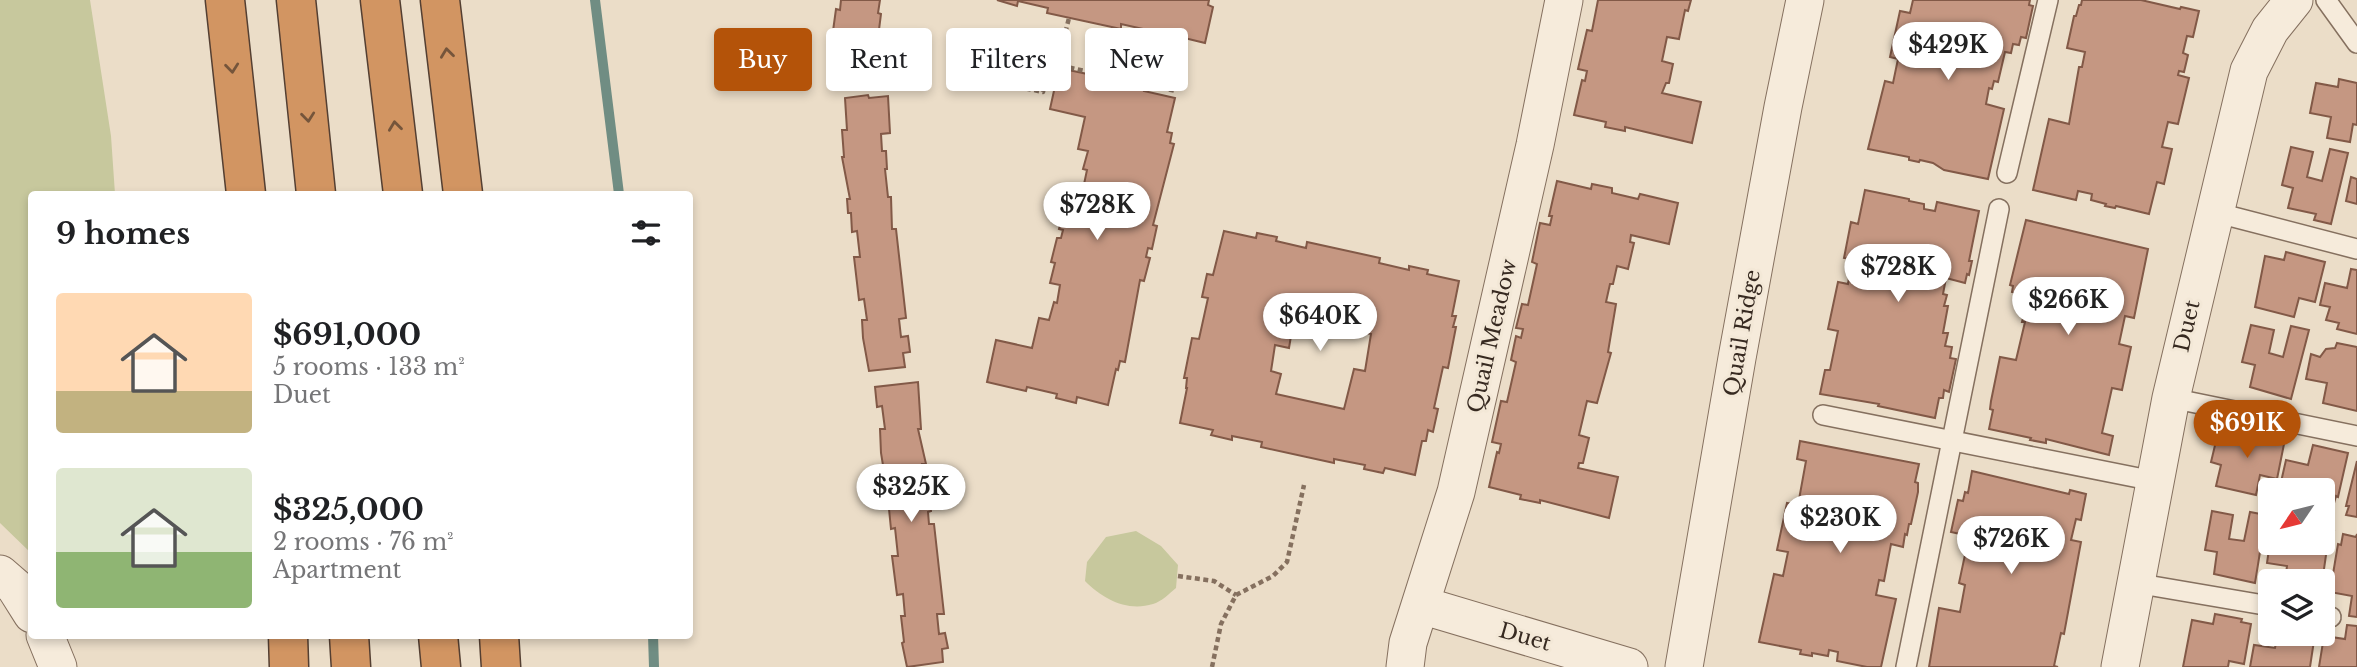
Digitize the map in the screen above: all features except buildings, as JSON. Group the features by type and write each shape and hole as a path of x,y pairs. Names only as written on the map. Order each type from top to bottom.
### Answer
{"highway":[{"path":"225,0 246,191"},
{"path":"296,0 316,191"},
{"path":"380,0 402,191"},
{"path":"440,0 463,191"},
{"path":"288,639 289,667"},
{"path":"349,639 351,667"},
{"path":"439,639 441,667"},
{"path":"499,639 501,667"}],"street":[{"name":"Quail Meadow","path":"1405,667 1408,643 1456,492 1532,158 1564,0"},
{"name":"Quail Ridge","path":"1684,667 1737,358 1805,0"},
{"name":"Duet","path":"2120,667 2171,398 2249,71 2270,30 2294,0"},
{"path":"0,574 15,587 28,608"},
{"name":"Duet","path":"1421,606 1629,667"},
{"path":"47,639 58,667"}],"lane":[{"path":"2007,173 2048,0"},
{"path":"2326,0 2357,43"},
{"path":"1906,667 1999,209"},
{"path":"2214,212 2357,249"},
{"path":"2171,398 2357,436"},
{"path":"1823,415 2154,481"},
{"path":"2135,583 2258,604"}],"path":[{"path":"1066,28 1069,18"},
{"path":"1212,667 1221,624 1236,595 1273,576 1287,562 1304,485"},
{"path":"1178,576 1214,581 1236,595"}],"green space":[{"path":"0,0 90,0 111,136 115,191 28,191 28,550 0,523"},
{"path":"1136,531 1161,546 1178,565 1176,588 1159,601 1143,606 1116,602 1085,581 1087,562 1106,537"}],"waterway":[{"path":"595,0 619,191"},
{"path":"653,639 654,667"}]}
